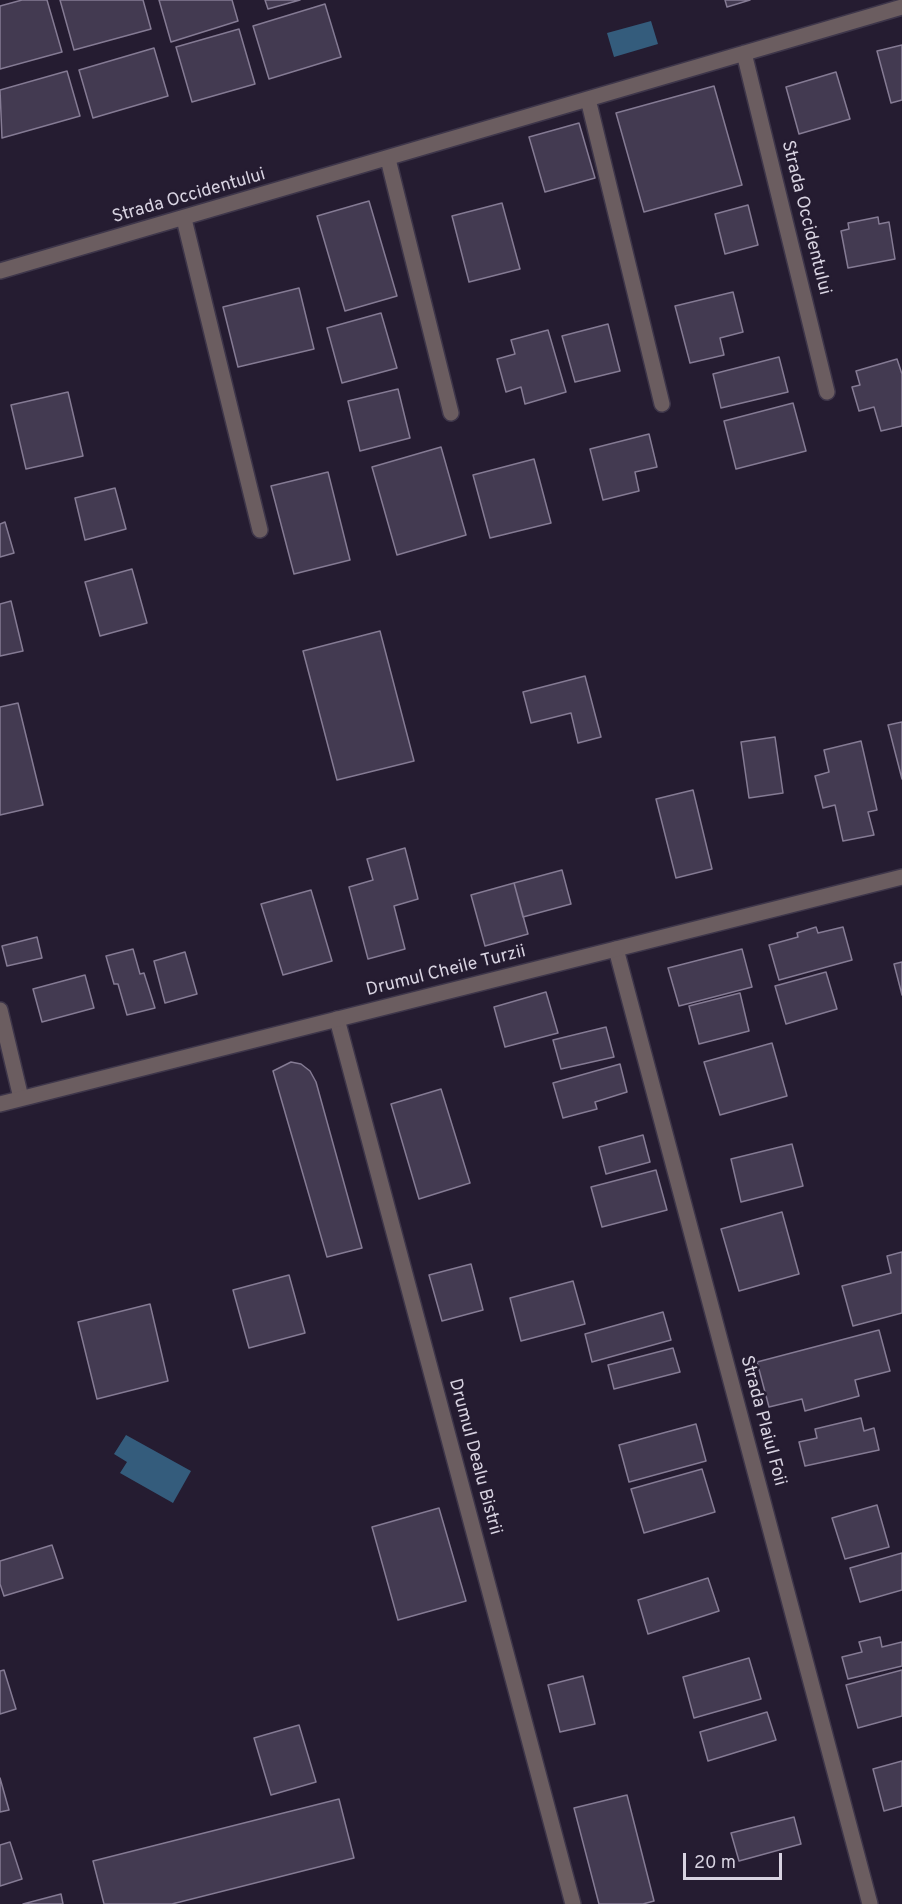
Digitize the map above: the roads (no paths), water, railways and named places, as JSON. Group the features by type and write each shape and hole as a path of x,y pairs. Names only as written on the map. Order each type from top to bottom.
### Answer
{"street":[{"name":"Strada Occidentului","path":"0,272 902,7"},
{"name":"Strada Occidentului","path":"744,53 827,392"},
{"path":"588,99 662,404"},
{"path":"388,159 452,413"},
{"path":"184,219 260,530"},
{"name":"Drumul Cheile Turzii","path":"0,1104 902,878"},
{"name":"Strada Plaiul Foii","path":"616,949 870,1904"},
{"path":"0,1010 21,1098"},
{"name":"Drumul Dealu Bistrii","path":"337,1019 573,1904"}],"water":[{"path":"651,21 658,44 614,57 607,33"},
{"path":"126,1435 191,1471 173,1503 120,1473 127,1462 114,1454"}]}
